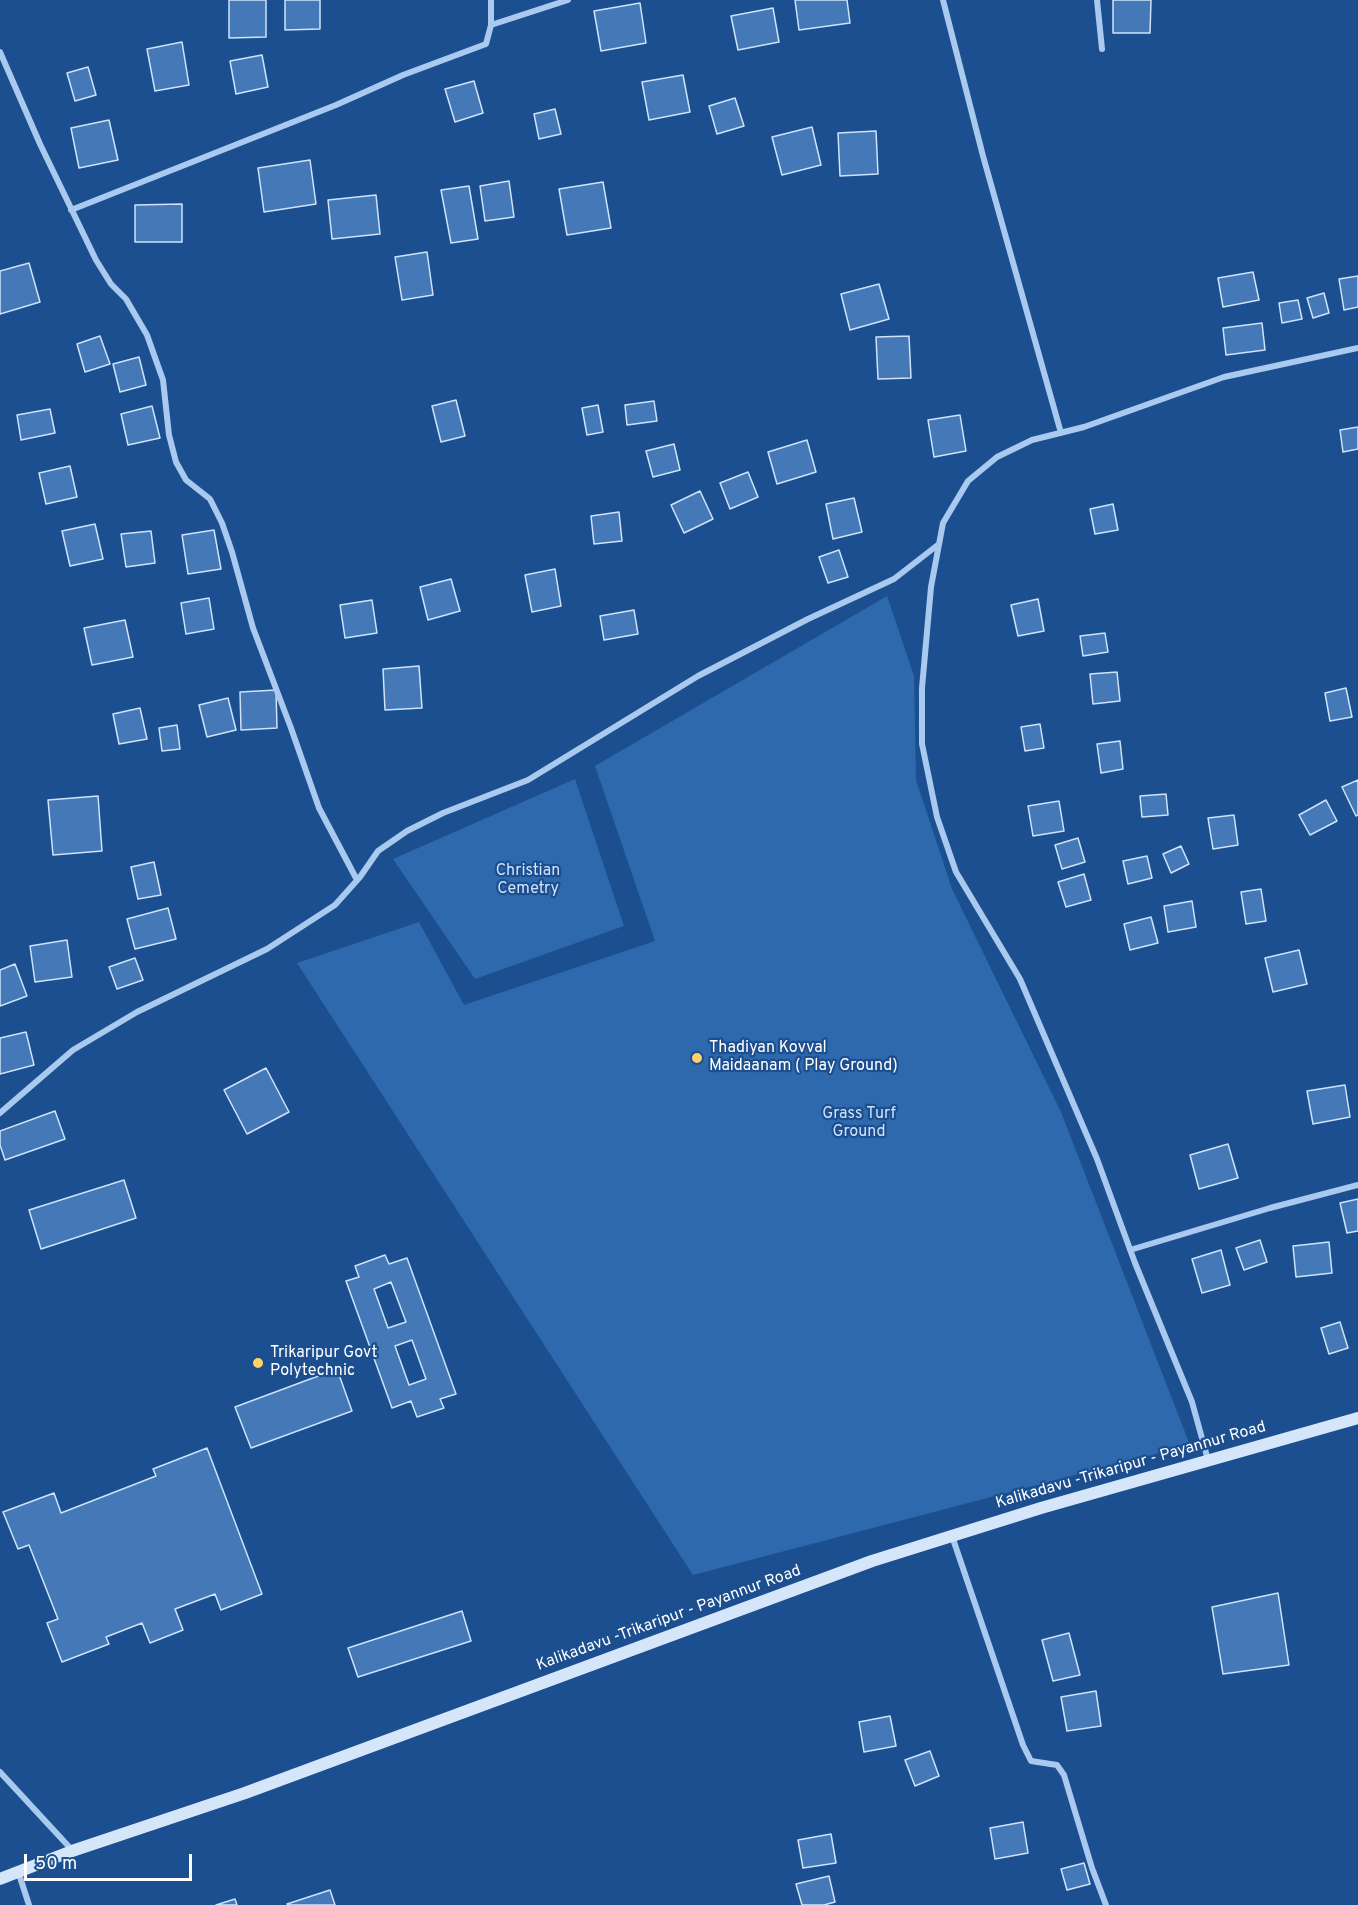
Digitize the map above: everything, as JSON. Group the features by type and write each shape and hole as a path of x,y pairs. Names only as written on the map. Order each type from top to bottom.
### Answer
{"main road":[{"name":"Kalikadavu -Trikaripur - Payannur Road","path":"0,1878 72,1851 245,1793 872,1561 1041,1508 1358,1418"}],"street":[{"path":"71,210 336,105 403,75 486,44 491,25 491,0"},
{"path":"491,25 568,0"},
{"path":"943,0 983,156 1061,433"},
{"path":"1097,0 1102,49"},
{"path":"0,52 40,144 96,260 111,284 126,299 147,335 163,380 169,435 176,462 186,480 210,499 222,523 254,628 319,808 357,880"},
{"path":"1208,1460 1192,1402 1130,1250 1097,1159 1020,980 956,872 937,817 922,744 922,688 931,587 943,522 968,481 997,457 1032,440 1084,427 1224,377 1358,348"},
{"path":"0,1113 73,1050 137,1012 267,949 335,905 378,851 407,831 444,813 528,780 698,676 808,619 894,579 939,544"},
{"path":"1130,1250 1269,1208 1358,1185"},
{"path":"952,1536 1023,1745 1030,1761 1057,1765 1064,1775 1092,1868 1106,1905"},
{"path":"0,1772 72,1851"},
{"path":"18,1871 29,1905"}],"green space":[{"name":"Thadiyan Kovval Maidaanam ( Play Ground)","path":"887,596 914,676 916,780 952,889 1061,1112 1190,1445 693,1575 297,963 419,922 464,1005 655,941 595,766"},
{"name":"Christian Cemetry","path":"575,779 624,926 475,979 393,859"}],"building":[{"path":"229,0 266,0 266,37 229,38"},
{"path":"285,0 320,0 320,29 285,30"},
{"path":"795,0 847,0 850,23 799,30"},
{"path":"1113,0 1151,0 1150,33 1113,33"},
{"path":"640,3 646,43 601,51 594,11"},
{"path":"773,8 779,42 738,50 731,16"},
{"path":"182,42 189,85 155,91 147,49"},
{"path":"262,55 268,87 236,94 230,61"},
{"path":"88,67 96,95 75,101 67,73"},
{"path":"683,75 690,112 649,120 642,82"},
{"path":"474,81 483,113 455,122 445,89"},
{"path":"735,98 744,126 717,134 709,106"},
{"path":"555,109 561,134 539,139 534,114"},
{"path":"109,120 118,160 79,168 71,128"},
{"path":"812,127 821,165 782,175 772,137"},
{"path":"876,131 878,174 840,176 838,133"},
{"path":"310,160 316,204 264,212 258,168"},
{"path":"509,181 514,217 485,221 480,186"},
{"path":"603,182 611,228 567,235 559,189"},
{"path":"469,186 478,239 451,243 441,190"},
{"path":"376,195 380,234 332,239 328,200"},
{"path":"182,204 182,242 135,242 135,205"},
{"path":"427,252 433,295 402,300 395,257"},
{"path":"29,263 40,302 0,314 0,271"},
{"path":"1253,272 1259,300 1223,307 1218,278"},
{"path":"1358,276 1358,307 1344,310 1339,279"},
{"path":"879,284 889,319 850,330 841,294"},
{"path":"1324,293 1329,313 1313,318 1307,298"},
{"path":"1298,300 1302,319 1282,323 1279,303"},
{"path":"1262,323 1265,350 1226,355 1223,328"},
{"path":"100,336 110,364 85,372 77,344"},
{"path":"909,336 911,378 878,379 876,337"},
{"path":"139,357 146,385 120,392 113,364"},
{"path":"456,400 465,436 441,442 432,406"},
{"path":"654,401 657,421 627,425 625,405"},
{"path":"598,405 603,432 587,435 582,408"},
{"path":"152,406 160,438 128,445 121,414"},
{"path":"50,409 55,433 21,440 17,415"},
{"path":"960,415 966,451 934,457 928,420"},
{"path":"1358,427 1358,449 1343,452 1340,430"},
{"path":"807,440 816,472 777,484 768,452"},
{"path":"674,444 680,470 653,477 646,451"},
{"path":"70,466 77,497 46,504 39,473"},
{"path":"748,472 758,497 730,509 720,483"},
{"path":"700,491 713,519 684,533 671,505"},
{"path":"854,498 862,532 833,539 826,504"},
{"path":"1113,504 1118,530 1095,534 1090,509"},
{"path":"619,512 622,541 594,544 591,516"},
{"path":"95,524 103,559 70,566 62,531"},
{"path":"214,530 221,569 188,574 182,535"},
{"path":"151,531 155,563 126,567 121,534"},
{"path":"839,550 848,577 828,583 819,557"},
{"path":"555,569 561,606 532,612 525,575"},
{"path":"451,579 460,611 428,620 420,587"},
{"path":"209,598 214,629 186,634 181,603"},
{"path":"1038,599 1044,631 1018,636 1011,605"},
{"path":"372,600 377,633 345,638 340,605"},
{"path":"634,610 638,634 604,640 600,616"},
{"path":"125,620 133,657 92,665 84,628"},
{"path":"1105,633 1108,652 1083,656 1080,636"},
{"path":"419,666 422,708 385,710 383,669"},
{"path":"1117,672 1120,701 1093,704 1090,674"},
{"path":"1346,688 1352,717 1330,721 1325,693"},
{"path":"276,690 277,728 241,730 240,692"},
{"path":"228,698 236,730 207,737 199,705"},
{"path":"140,708 147,739 119,744 113,714"},
{"path":"1040,724 1044,748 1025,751 1021,727"},
{"path":"177,725 180,749 162,751 159,728"},
{"path":"1120,741 1123,769 1101,773 1097,744"},
{"path":"1358,780 1358,815 1356,816 1342,787"},
{"path":"1166,794 1168,815 1142,817 1140,796"},
{"path":"98,796 102,851 53,855 48,800"},
{"path":"1326,800 1337,821 1310,835 1299,815"},
{"path":"1059,801 1064,831 1033,836 1028,806"},
{"path":"1234,815 1238,845 1213,849 1208,818"},
{"path":"1078,838 1085,862 1062,869 1055,845"},
{"path":"1181,846 1189,864 1171,873 1163,854"},
{"path":"1147,856 1152,878 1128,884 1123,861"},
{"path":"154,862 161,895 138,899 131,867"},
{"path":"1084,874 1091,900 1066,907 1058,882"},
{"path":"1261,889 1266,921 1246,924 1241,892"},
{"path":"1192,901 1196,927 1168,932 1164,906"},
{"path":"168,908 176,939 135,949 127,919"},
{"path":"1151,917 1158,943 1130,950 1124,924"},
{"path":"67,940 72,977 35,982 30,946"},
{"path":"1299,950 1307,984 1273,992 1265,958"},
{"path":"135,958 143,980 117,989 109,967"},
{"path":"15,964 27,996 0,1006 0,970"},
{"path":"26,1032 34,1065 0,1074 0,1038"},
{"path":"266,1068 289,1112 247,1134 224,1090"},
{"path":"1345,1085 1350,1117 1313,1124 1307,1091"},
{"path":"55,1111 65,1139 5,1160 0,1145 0,1131"},
{"path":"1228,1144 1238,1178 1199,1189 1190,1155"},
{"path":"124,1180 136,1218 41,1249 29,1210"},
{"path":"1358,1199 1358,1231 1347,1233 1340,1203"},
{"path":"1260,1240 1267,1262 1244,1270 1236,1248"},
{"path":"1329,1242 1332,1273 1296,1277 1293,1246"},
{"path":"1221,1250 1230,1285 1202,1293 1192,1259"},
{"path":"385,1255 389,1264 407,1258 456,1394 440,1399 444,1408 417,1417 411,1401 392,1408 346,1281 359,1277 355,1266","holes":["391,1282 406,1322 388,1328 374,1289","412,1340 426,1379 409,1385 395,1346"]},
{"path":"1340,1322 1348,1348 1329,1354 1321,1328"},
{"path":"337,1369 352,1411 251,1448 235,1407"},
{"path":"207,1448 262,1594 221,1610 215,1594 175,1609 183,1630 150,1643 142,1623 106,1637 109,1644 62,1662 47,1623 58,1619 29,1545 18,1549 3,1512 54,1493 61,1513 156,1476 153,1469"},
{"path":"1278,1593 1289,1665 1223,1674 1212,1607"},
{"path":"462,1611 471,1641 358,1677 348,1648"},
{"path":"1069,1633 1080,1675 1053,1681 1042,1640"},
{"path":"1096,1691 1101,1726 1067,1731 1061,1697"},
{"path":"890,1716 896,1746 864,1752 859,1722"},
{"path":"930,1751 939,1776 915,1786 905,1760"},
{"path":"1023,1822 1028,1853 995,1859 990,1828"},
{"path":"831,1834 836,1863 803,1868 798,1840"},
{"path":"1084,1863 1090,1884 1067,1890 1061,1869"},
{"path":"829,1876 835,1902 824,1905 802,1905 796,1884"},
{"path":"330,1890 335,1905 287,1904"},
{"path":"235,1899 237,1905 216,1905"}],"place":[{"name":"Thadiyan Kovval Maidaanam ( Play Ground)","path":"697,1058"},
{"name":"Trikaripur Govt Polytechnic","path":"258,1363"}],"park label":[{"name":"Grass Turf Ground","path":"859,1124"}]}
